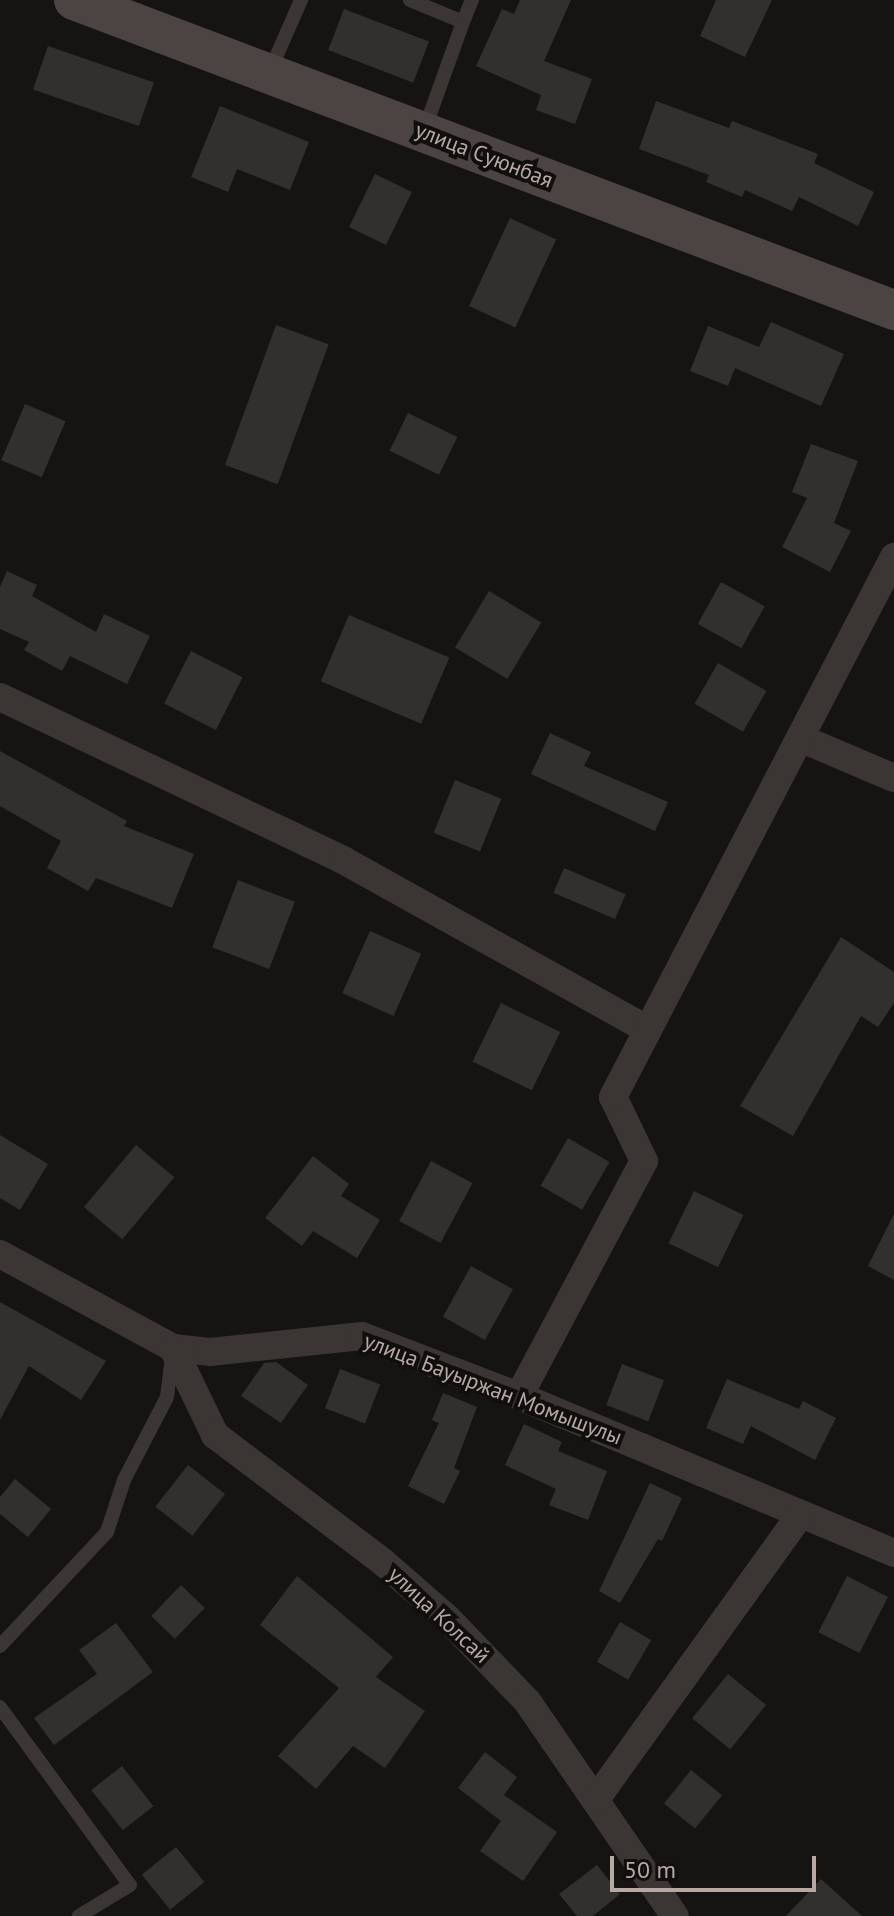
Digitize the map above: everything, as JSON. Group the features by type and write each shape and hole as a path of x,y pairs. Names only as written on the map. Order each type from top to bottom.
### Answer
{"main road":[{"name":"улица Суюнбая","path":"74,0 894,310"}],"street":[{"path":"519,1396 644,1161 613,1097 894,557"},
{"path":"0,697 329,853 648,1030"},
{"path":"800,738 894,778"},
{"name":"улица Бауыржан Момышулы","path":"0,1254 173,1348 210,1352 362,1336 519,1396 894,1553"},
{"name":"улица Колсай","path":"173,1348 215,1435 447,1618 527,1701 675,1916"},
{"path":"596,1799 801,1514"}],"lane":[{"path":"269,74 301,0"},
{"path":"410,0 463,22"},
{"path":"423,132 472,0"},
{"path":"0,1646 107,1532 124,1480 167,1397 173,1348"},
{"path":"0,1707 130,1885 79,1916"}],"building":[{"path":"520,0 571,0 544,61 592,79 575,124 536,110 541,95 476,66 502,9 514,14"},
{"path":"716,0 772,0 745,57 700,36"},
{"path":"344,9 429,42 413,83 328,50"},
{"path":"48,46 154,82 139,126 33,89"},
{"path":"656,101 729,128 732,121 818,154 814,163 874,192 858,226 799,197 792,211 745,190 742,197 706,182 709,175 639,149"},
{"path":"220,106 309,142 290,190 237,169 228,192 191,177"},
{"path":"375,174 412,192 386,245 349,227"},
{"path":"510,218 556,240 515,327 469,306"},
{"path":"771,322 844,354 821,406 735,368 728,386 690,371 708,326 759,347"},
{"path":"276,325 329,344 278,484 225,465"},
{"path":"25,404 66,421 42,477 1,460"},
{"path":"408,413 457,437 439,475 390,451"},
{"path":"811,444 858,461 834,523 851,531 830,572 782,547 807,498 792,492"},
{"path":"7,571 37,585 32,596 96,632 104,614 150,636 127,684 70,656 62,671 24,650 29,642 0,629 0,587"},
{"path":"721,582 765,606 741,648 698,624"},
{"path":"489,591 541,622 507,679 455,648"},
{"path":"349,615 449,658 421,724 321,681"},
{"path":"191,651 243,677 216,730 164,704"},
{"path":"718,663 766,691 743,732 694,704"},
{"path":"550,733 591,752 584,766 668,802 655,831 531,774"},
{"path":"0,751 127,821 124,826 194,854 172,908 96,878 88,891 47,868 61,841 0,806"},
{"path":"455,780 501,799 480,852 434,833"},
{"path":"564,868 626,894 615,919 553,893"},
{"path":"238,880 295,902 269,969 212,947"},
{"path":"370,931 421,954 394,1016 342,993"},
{"path":"841,937 894,972 894,1003 878,1027 861,1016 793,1136 740,1106"},
{"path":"501,1003 560,1032 532,1090 473,1061"},
{"path":"0,1135 48,1164 20,1210 0,1198"},
{"path":"568,1138 610,1162 582,1210 540,1186"},
{"path":"136,1145 174,1177 122,1239 84,1207"},
{"path":"313,1156 349,1184 341,1196 380,1220 357,1258 313,1231 302,1246 265,1218"},
{"path":"431,1161 472,1183 441,1243 399,1221"},
{"path":"694,1191 743,1215 718,1267 669,1243"},
{"path":"894,1214 894,1280 868,1266"},
{"path":"471,1266 513,1289 485,1340 443,1317"},
{"path":"0,1302 106,1361 81,1400 29,1366 0,1420"},
{"path":"276,1362 308,1385 281,1423 241,1396 264,1363"},
{"path":"622,1364 664,1380 648,1421 606,1405"},
{"path":"340,1369 380,1384 365,1424 325,1408"},
{"path":"727,1379 799,1409 803,1401 836,1418 815,1460 751,1426 743,1444 706,1428"},
{"path":"443,1393 477,1407 454,1468 460,1471 444,1504 408,1486 439,1423 432,1420"},
{"path":"524,1424 562,1442 558,1451 607,1471 588,1520 549,1505 556,1489 505,1465"},
{"path":"188,1465 225,1494 192,1536 155,1507"},
{"path":"15,1479 51,1509 28,1537 0,1514 0,1497"},
{"path":"650,1483 682,1498 662,1541 658,1539 620,1603 599,1591"},
{"path":"297,1576 393,1657 376,1677 425,1711 385,1768 353,1746 316,1789 278,1756 339,1688 260,1625"},
{"path":"847,1576 888,1597 859,1653 818,1632"},
{"path":"181,1585 205,1608 175,1639 151,1616"},
{"path":"620,1622 651,1640 628,1680 597,1662"},
{"path":"116,1623 153,1672 54,1745 34,1718 97,1674 79,1650"},
{"path":"728,1674 766,1705 730,1749 692,1718"},
{"path":"485,1752 517,1777 504,1795 557,1832 523,1881 480,1851 501,1821 458,1788"},
{"path":"122,1766 153,1806 123,1830 91,1790"},
{"path":"691,1770 722,1795 695,1829 664,1803"},
{"path":"176,1847 204,1882 170,1910 142,1875"},
{"path":"597,1865 620,1894 593,1916 577,1916 559,1894"},
{"path":"821,1879 862,1916 786,1916"}]}
